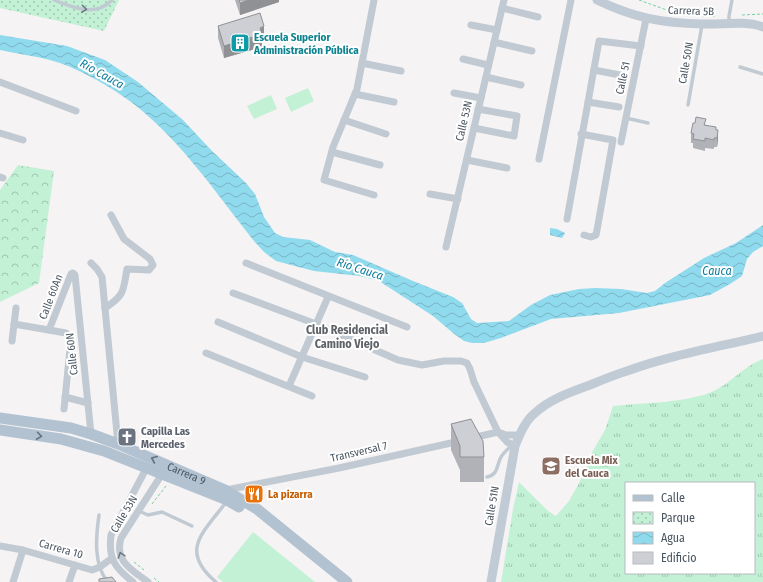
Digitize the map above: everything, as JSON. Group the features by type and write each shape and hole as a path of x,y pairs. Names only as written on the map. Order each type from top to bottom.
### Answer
{"main road":[{"name":"Carrera 5B","path":"597,0 646,19 663,22 702,24 729,20 763,27"},
{"name":"Calle 51N","path":"491,582 513,445 527,422 535,413 549,402 566,394 627,370 763,336"},
{"name":"Carrera 9","path":"0,418 71,428 91,434 118,444 257,509 347,582"},
{"name":"Carrera 9","path":"0,430 61,439 104,450 162,474 226,495 336,582"}],"street":[{"path":"374,0 355,94 332,152 324,180 325,182 374,195"},
{"name":"Calle 53N","path":"446,247 504,0"},
{"path":"539,159 571,0"},
{"path":"502,8 538,17"},
{"name":"Calle 51","path":"621,142 646,19"},
{"path":"470,25 497,30"},
{"path":"567,219 581,134 599,41 641,46"},
{"path":"494,42 532,51"},
{"path":"463,59 488,65"},
{"path":"362,63 400,71"},
{"path":"594,70 625,76"},
{"path":"486,78 521,85"},
{"path":"0,82 76,111"},
{"path":"454,93 481,98"},
{"path":"355,94 394,102"},
{"path":"588,102 619,107"},
{"path":"474,128 514,136 517,116 478,109"},
{"path":"344,120 386,134"},
{"path":"0,133 23,140"},
{"path":"581,134 613,140 596,235 584,235"},
{"path":"332,152 380,165"},
{"path":"466,160 507,168"},
{"path":"430,194 458,199"},
{"path":"105,308 119,298 123,291 127,268 149,270 153,265 150,259 124,239 110,215"},
{"path":"91,263 102,277 118,444"},
{"path":"246,263 328,297 407,327"},
{"name":"Calle 60An","path":"49,330 71,274 73,273"},
{"name":"Calle 60N","path":"73,273 75,275 91,434"},
{"path":"232,293 316,324 398,360 422,365 444,360 461,361 470,369 474,382 498,432 502,438 513,445"},
{"path":"288,386 328,297"},
{"path":"12,341 16,308"},
{"path":"218,322 302,357 365,378"},
{"path":"14,324 66,333 70,336 71,339 64,409"},
{"path":"206,353 312,396"},
{"path":"65,397 88,403"},
{"name":"Transversal 7","path":"226,495 498,432 506,435 519,434"},
{"name":"Calle 53N","path":"112,558 110,547 111,535 148,467"},
{"name":"Calle 53N","path":"151,580 123,562 119,546 121,538 141,512 162,474"},
{"name":"Carrera 10","path":"0,546 23,550 92,570 100,567"},
{"path":"13,582 23,550"},
{"path":"100,567 112,558 115,566 133,582"},
{"path":"70,582 74,565"}],"lane":[{"path":"54,0 71,8 96,10 104,7 112,0"},
{"path":"729,20 732,0"},
{"name":"Calle 50N","path":"688,105 702,24"},
{"path":"740,67 763,74"},
{"path":"626,118 648,123"},
{"path":"487,477 492,476 497,471 500,459 513,445"},
{"path":"216,582 207,574 199,563 196,552 199,539 226,495"},
{"path":"141,512 148,515 162,512 192,526"},
{"path":"99,515 96,538 100,567 103,576 108,582"}],"path":[{"path":"639,0 675,13 729,20"},
{"path":"742,15 763,14"},
{"path":"141,512 166,486"},
{"path":"134,562 147,572"},
{"path":"151,580 159,582"}],"green space":[{"path":"0,0 119,0 104,31 0,8"},
{"path":"308,88 314,101 291,112 285,98"},
{"path":"271,95 277,109 254,119 247,106"},
{"path":"18,165 54,171 39,283 0,302 0,190"},
{"path":"763,359 763,582 501,582 519,482 548,511 556,516 569,501 579,483 588,465 591,454 605,430 613,406 678,400 703,395 714,391"},
{"path":"253,532 315,582 223,582 217,577"}],"water":[{"name":"Cauca","path":"0,35 67,46 105,60 138,82 183,120 212,151 245,182 255,194 264,217 275,233 283,237 310,240 335,252 353,255 453,297 462,303 471,319 477,323 509,321 531,305 550,295 579,289 621,289 647,293 655,291 704,258 736,243 763,225 763,246 753,252 747,259 742,276 710,295 619,313 551,319 484,343 464,341 433,316 379,281 360,276 314,271 276,261 264,252 254,241 178,145 143,111 111,88 68,66 43,58 0,50"},
{"path":"550,228 557,229 565,233 562,238 550,235"}],"building":[{"path":"239,0 249,0 240,3"},
{"path":"260,13 264,26 260,28 262,34 224,46 218,26"},
{"path":"696,117 706,119 704,125 716,127 716,130 718,130 717,138 714,138 714,140 705,138 705,141 693,139 694,134 691,133"},
{"path":"471,419 483,441 484,457 460,457 460,446 451,424"},
{"path":"112,577 116,582 99,582 99,579"}],"place":[{"name":"Escuela Superior Administración Pública","path":"240,43"},
{"name":"Capilla Las Mercedes","path":"127,437"},
{"name":"Escuela Mix del Cauca","path":"551,466"},
{"name":"La pizarra","path":"254,494"}],"district":[{"name":"Club Residencial Camino Viejo","path":"347,337"}],"water label":[{"name":"Río Cauca","path":"102,74"},
{"name":"Río Cauca","path":"360,269"}]}
